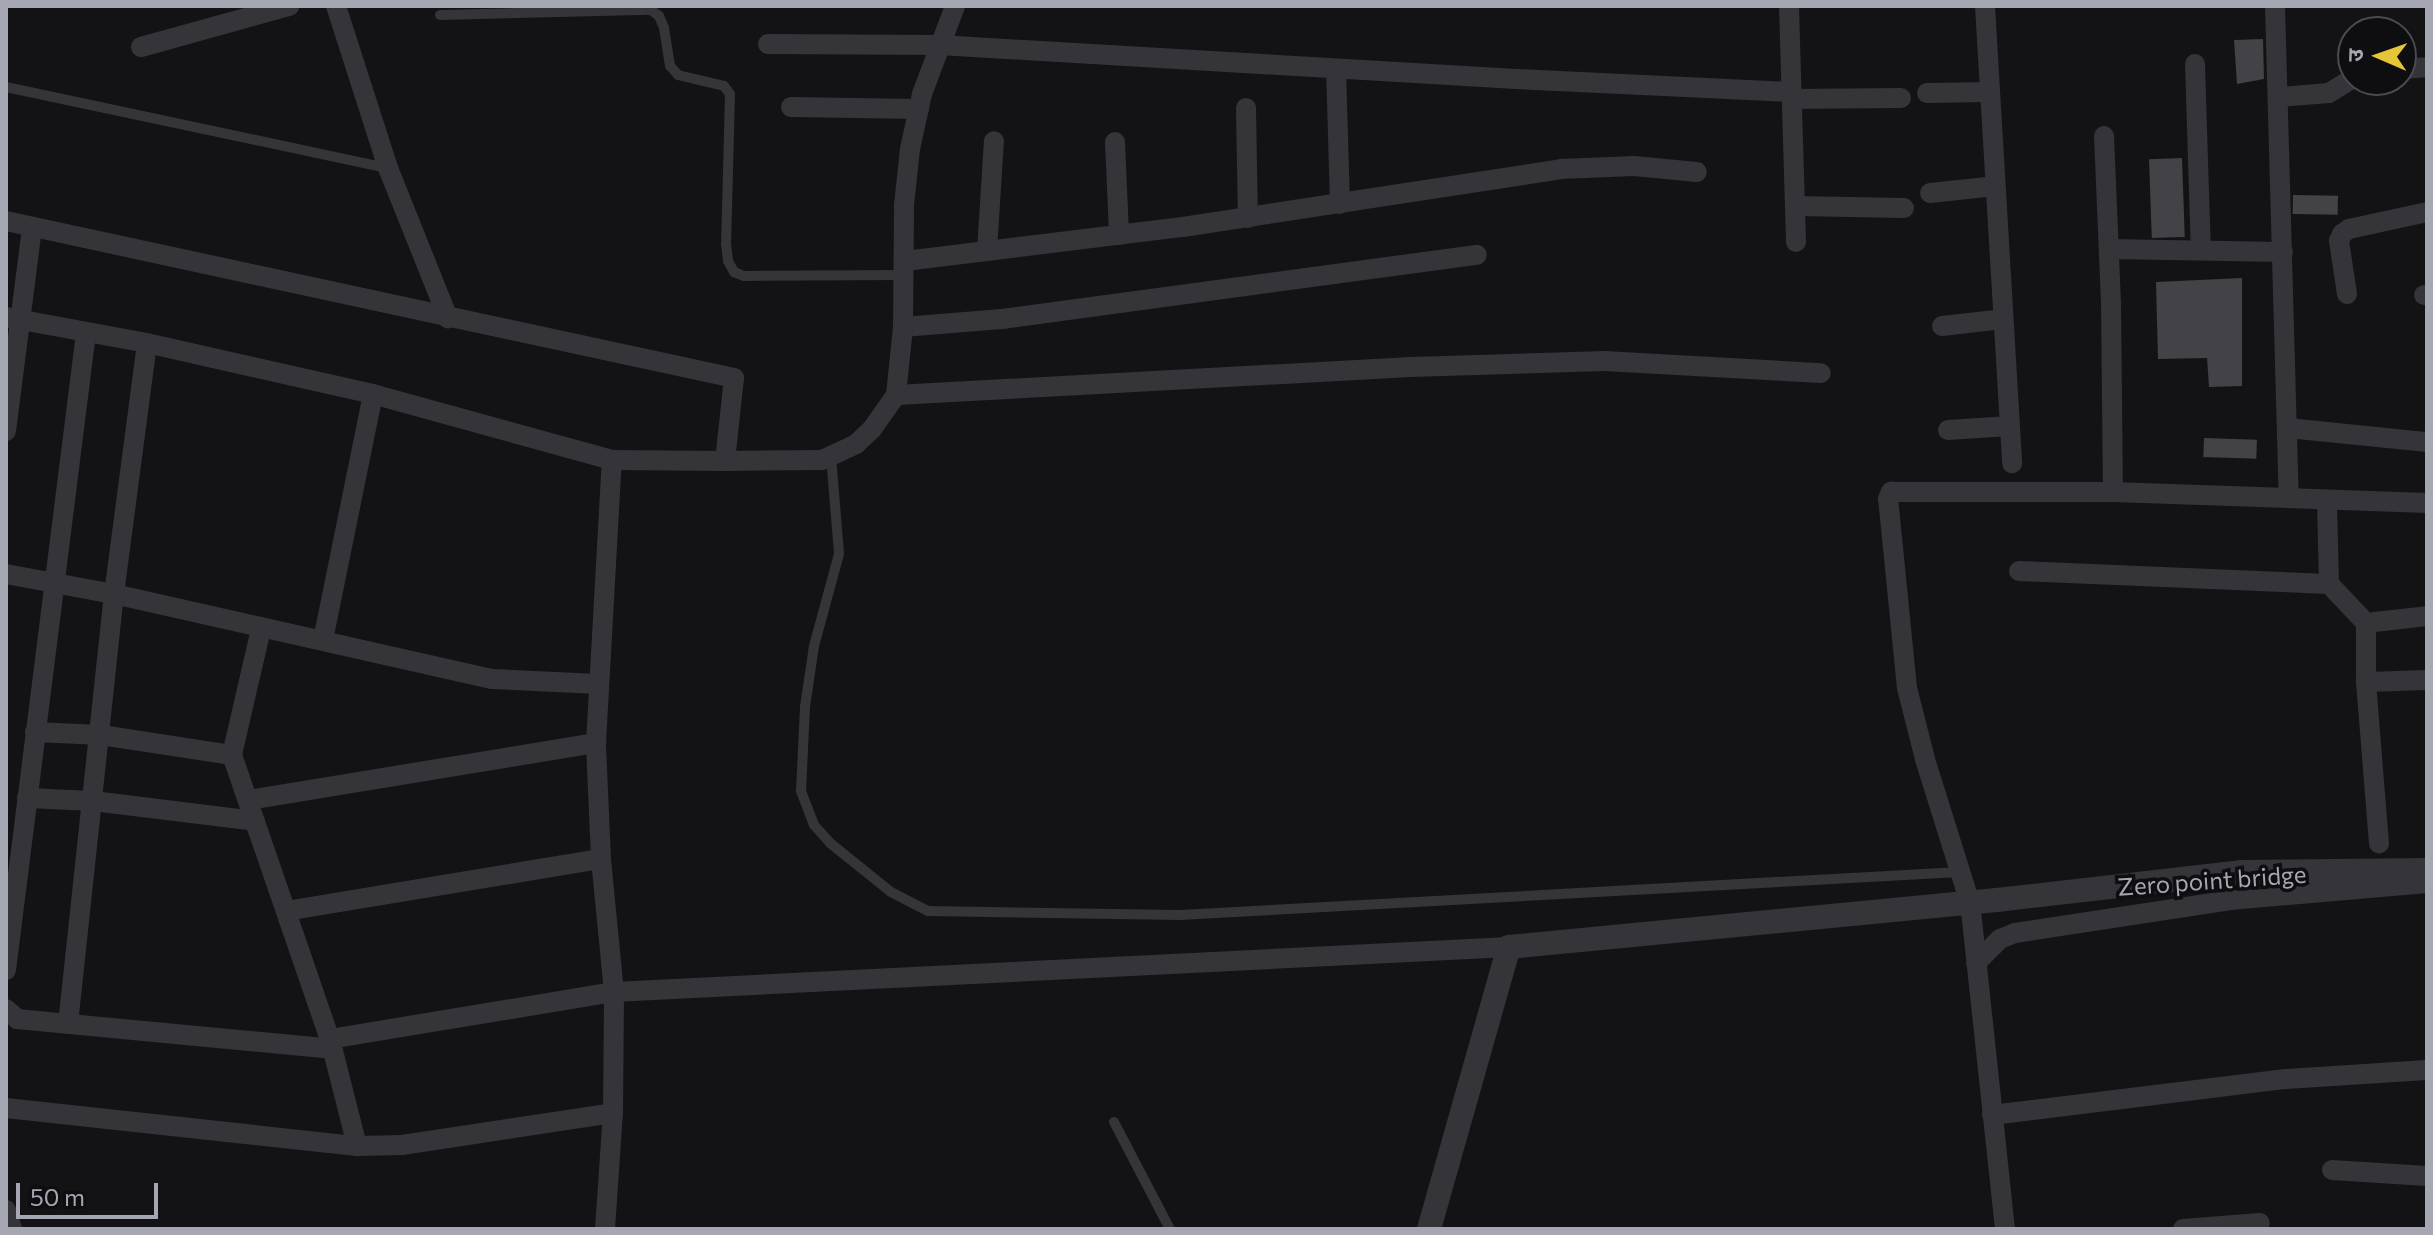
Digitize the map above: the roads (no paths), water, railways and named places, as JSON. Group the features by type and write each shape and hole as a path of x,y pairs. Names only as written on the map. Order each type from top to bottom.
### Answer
{"street":[{"path":"141,47 289,6"},
{"path":"336,6 388,168 448,318"},
{"path":"13,319 147,343 373,394 612,460 822,460 856,444 872,429 896,395 903,327 904,205 910,149 939,45 955,6"},
{"path":"1789,6 1796,242"},
{"path":"1985,6 2012,463"},
{"path":"2275,6 2289,496"},
{"path":"768,44 939,45 1791,96 1901,98"},
{"path":"2195,64 2201,250"},
{"path":"1336,69 1340,204"},
{"path":"2279,97 2329,93 2337,88"},
{"path":"1927,93 1989,92"},
{"path":"791,107 919,109"},
{"path":"1246,108 1248,218"},
{"path":"2104,136 2113,492"},
{"path":"987,251 994,141"},
{"path":"1115,142 1119,235"},
{"path":"904,268 987,251 1248,218 1560,169 1634,166 1697,172"},
{"path":"1930,193 1995,186"},
{"path":"1795,206 1904,208"},
{"path":"2347,294 2340,249 2342,234 2349,229 2427,212"},
{"path":"6,221 734,378 725,461"},
{"path":"6,431 13,319 32,227"},
{"path":"2109,249 2283,252"},
{"path":"903,327 1016,317 1477,255"},
{"path":"1942,326 2003,319"},
{"path":"6,970 86,333"},
{"path":"68,1024 114,594 147,343"},
{"path":"896,395 1411,367 1604,361 1821,373"},
{"path":"323,640 373,394"},
{"path":"1948,430 2010,426"},
{"path":"2288,428 2427,442"},
{"path":"605,1229 613,1113 614,992 601,859 596,743 612,460"},
{"path":"2005,1229 1970,903 1907,688 1888,499 1891,492 2113,492 2427,503"},
{"path":"2327,500 2329,584 2366,623 2366,682 2379,843"},
{"path":"2019,571 2329,584"},
{"path":"6,574 114,594 492,679 598,684"},
{"path":"2366,623 2427,616"},
{"path":"261,629 232,755 331,1044 357,1146"},
{"path":"2366,682 2427,680"},
{"path":"35,732 101,735 232,755"},
{"path":"248,800 596,743"},
{"path":"27,798 93,801 255,821"},
{"path":"286,911 601,859"},
{"name":"Zero point bridge","path":"1509,947 1970,903 2242,872 2427,870"},
{"path":"1976,963 2000,939 2015,933 2230,900 2427,883"},
{"path":"6,1009 17,1019 331,1044 614,992 1509,947 1429,1229"},
{"path":"1992,1115 2286,1079 2427,1070"},
{"path":"6,1108 357,1146 402,1145 613,1113"},
{"path":"2332,1170 2427,1176"},
{"path":"6,1210 12,1229"},
{"path":"2183,1229 2260,1223"}],"lane":[{"path":"440,15 651,10 659,16 664,28 670,66 678,75 724,86 730,94 726,244 728,261 734,272 744,276 904,268"},
{"path":"6,87 388,168"},
{"path":"831,456 839,554 814,646 805,707 803,799 814,825 830,843 891,892 928,911 1180,915 1960,872"},
{"path":"1114,1122 1170,1229"}]}
